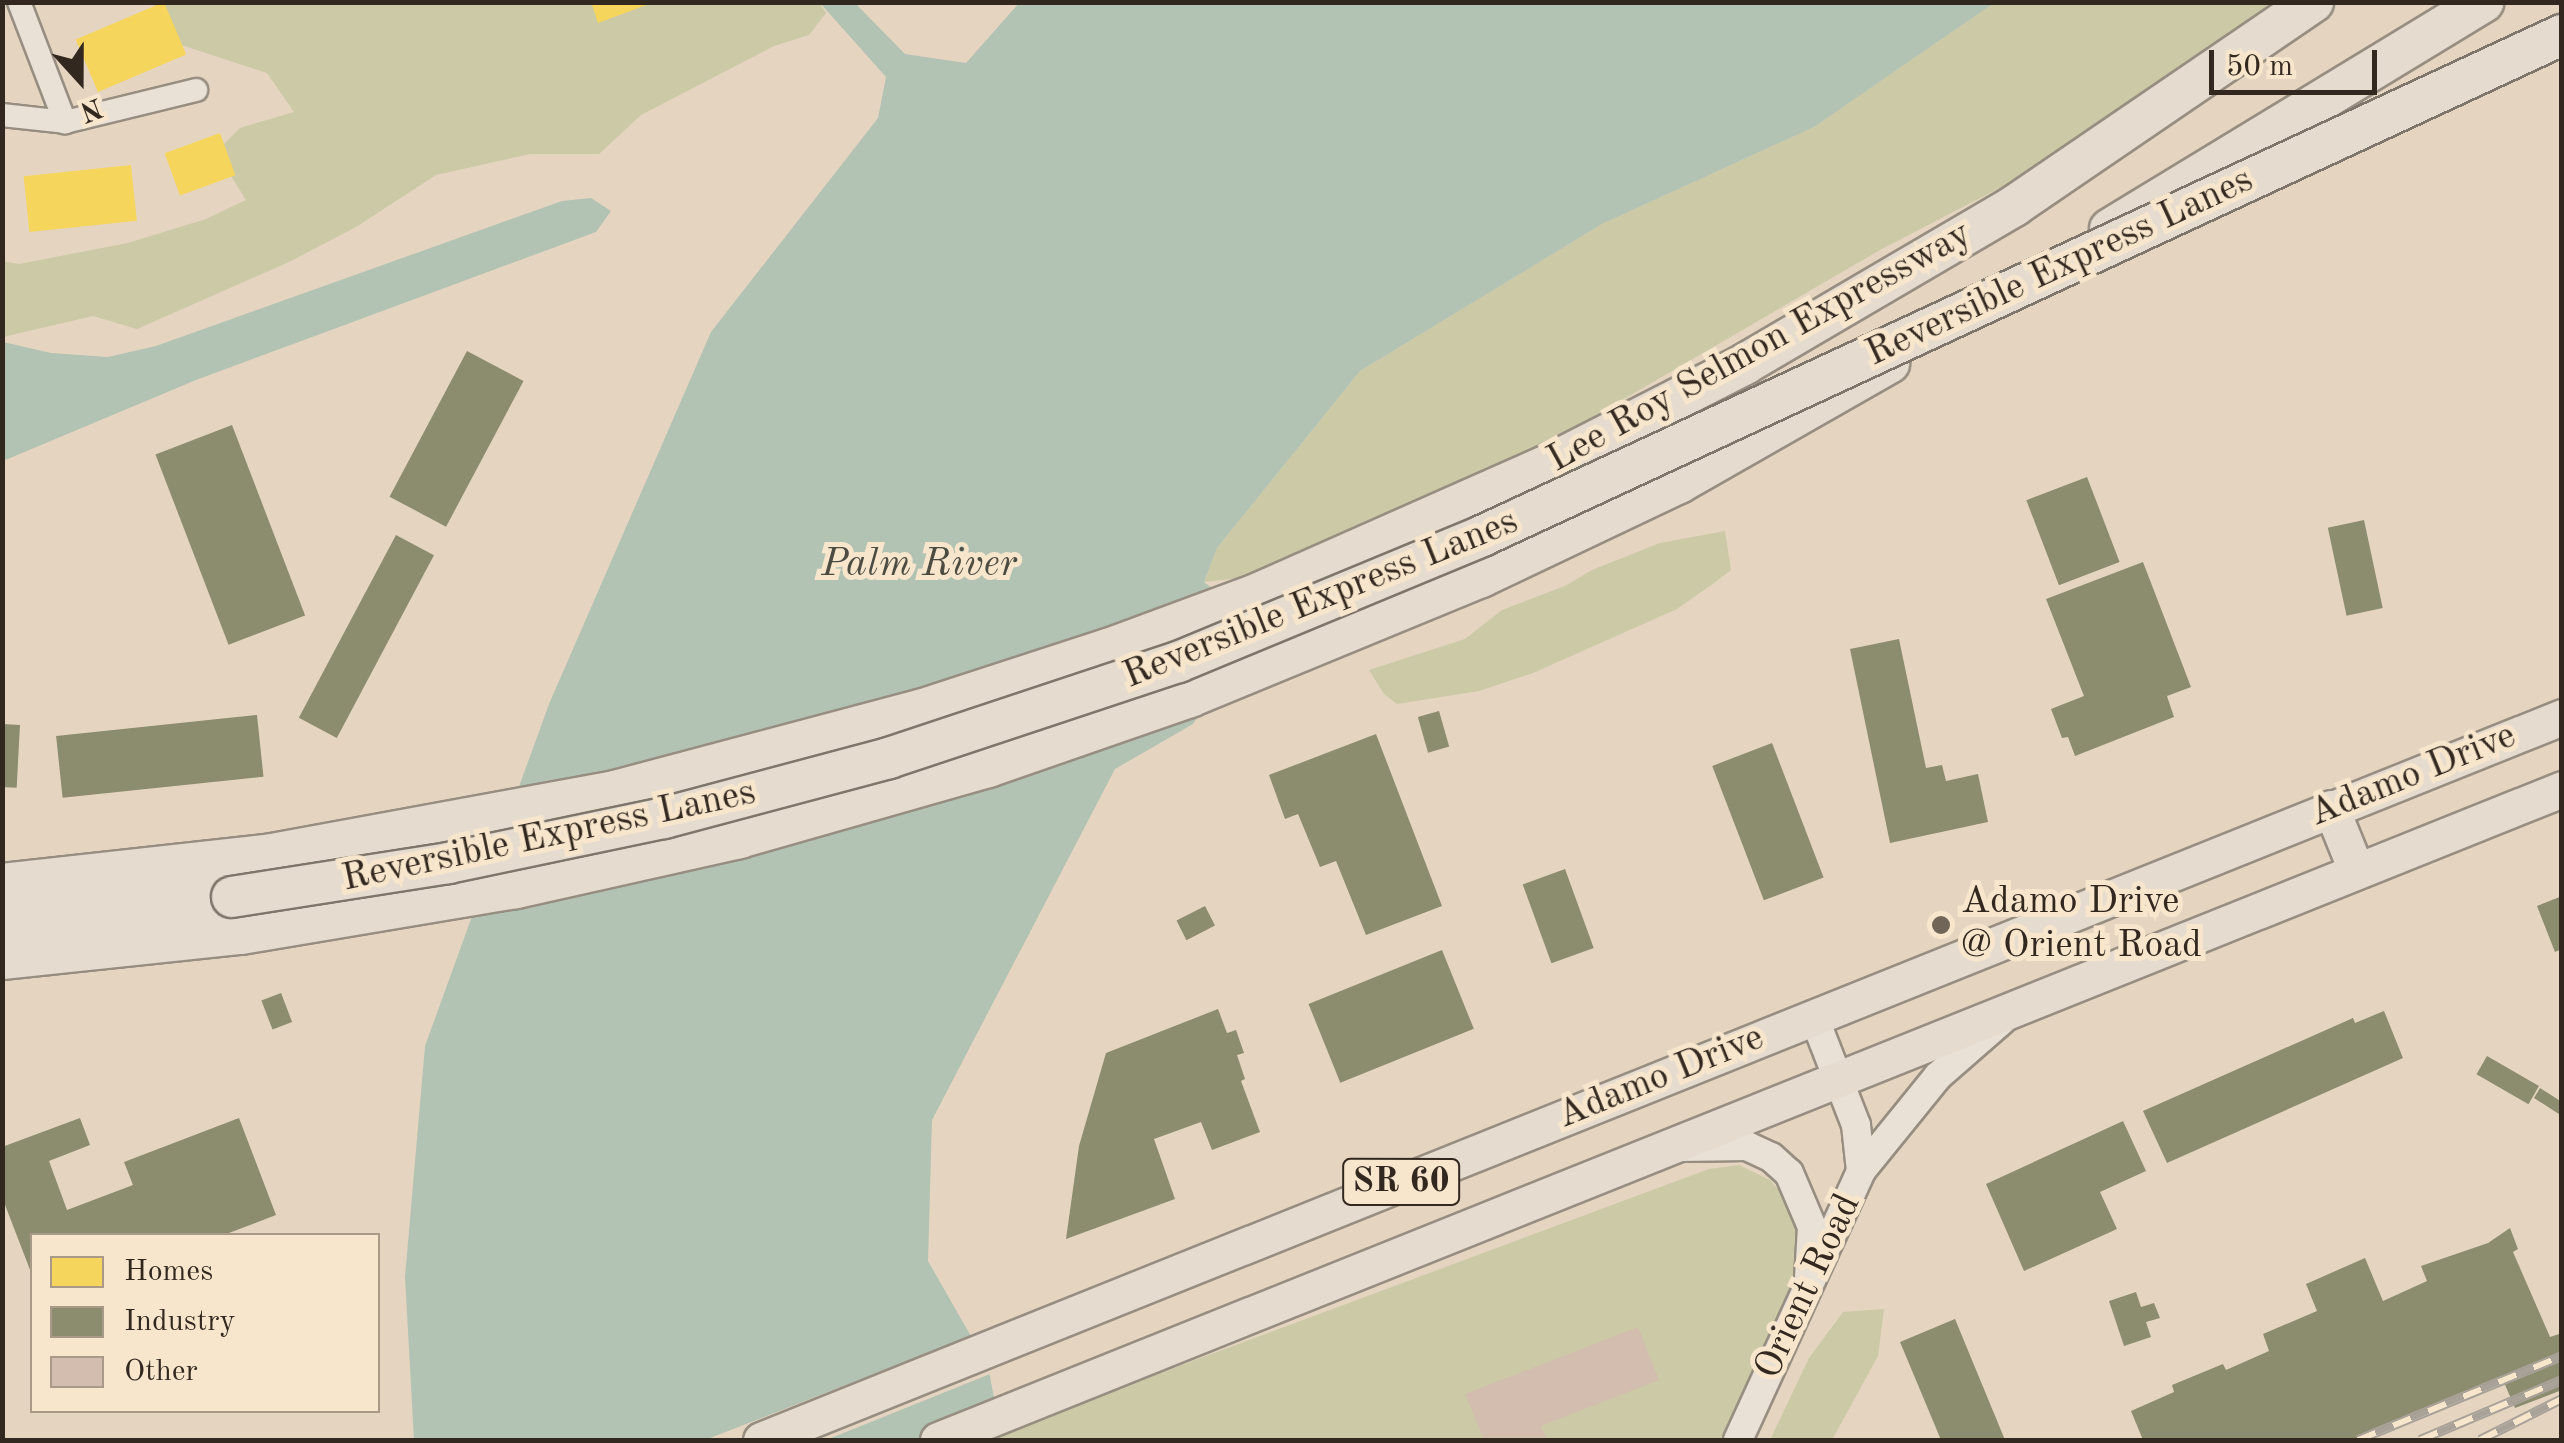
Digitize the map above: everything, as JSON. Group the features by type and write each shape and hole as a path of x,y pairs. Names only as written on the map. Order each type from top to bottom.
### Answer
{"highway":[{"name":"Lee Roy Selmon Expressway","path":"2,884 266,855 564,802 804,744 1040,672 1259,593 1544,468 1745,364 2014,206 2313,2"},
{"name":"Lee Roy Selmon Expressway","path":"2,959 352,917 604,870 866,804 1087,734 1316,648 1482,577 1713,464 1926,342 2484,2"},
{"name":"Reversible Express Lanes","path":"2,920 232,897 525,848 794,785 1049,708 1245,637 1482,536 2562,35"}],"main road":[{"name":"Adamo Drive","path":"761,1440 2562,717"},
{"name":"Adamo Drive","path":"938,1440 2562,789"},
{"path":"2331,808 2356,870"}],"street":[{"path":"19,2 65,122"},
{"path":"2,115 65,122 196,90"},
{"path":"1861,1172 1938,1076 2021,1003"},
{"name":"Orient Road","path":"1738,1440 1861,1172 1856,1126 1839,1077 1809,1019"},
{"path":"1667,1147 1748,1146 1771,1157 1788,1173 1812,1227 1809,1289"}],"shaded area":[{"path":"819,2 826,13 809,35 774,46 641,115 599,154 530,154 436,175 356,227 289,262 137,329 93,316 3,337 2,261 19,264 128,243 206,219 246,200 216,152 240,128 294,112 267,73 178,44 153,3"},
{"path":"1994,3 2271,3 2013,181 1880,250 1531,453 1256,576 1204,582 1217,548 1360,371 1602,224 1814,127"},
{"path":"1725,531 1731,570 1714,583 1677,609 1533,673 1479,691 1397,704 1384,694 1369,670 1465,639 1502,610 1660,543"},
{"path":"1739,1165 1770,1180 1793,1207 1808,1261 1740,1440 999,1440 1001,1433 1056,1412 1709,1169"},
{"path":"1884,1309 1878,1356 1832,1440 1770,1440 1809,1358 1843,1312"}],"water":[{"name":"Palm River","path":"820,3 855,3 905,54 966,63 1019,3 1994,3 1814,127 1602,224 1360,371 1217,548 1204,582 1247,615 1228,672 1193,724 1115,769 932,1120 928,1261 988,1366 998,1419 995,1440 414,1440 405,1277 425,1046 549,704 711,332 878,118 886,77"},
{"path":"591,198 611,211 596,232 196,380 3,461 3,342 51,353 108,357 156,346 562,201"}],"pier":[{"path":"976,1334 995,1372 826,1440 705,1440"}],"building: Homes":[{"path":"164,2 186,54 98,92 76,40"},
{"path":"591,2 652,2 652,3 598,23"},
{"path":"220,133 235,175 180,195 165,153"},
{"path":"131,165 137,221 29,232 24,176"}],"building: Industry":[{"path":"467,351 524,381 446,527 390,497"},
{"path":"232,425 305,615 229,645 155,454"},
{"path":"2087,477 2120,562 2059,585 2026,500"},
{"path":"2364,520 2383,608 2347,616 2328,528"},
{"path":"396,535 434,555 337,738 299,718"},
{"path":"2143,562 2191,687 2167,696 2174,717 2075,756 2068,737 2062,738 2051,709 2084,696 2046,599"},
{"path":"1899,639 1926,768 1942,765 1946,781 1978,774 1988,822 1890,843 1850,649"},
{"path":"1439,711 1449,747 1428,753 1418,717"},
{"path":"257,715 263,777 63,798 56,736"},
{"path":"2,724 20,725 17,788 2,787"},
{"path":"1376,734 1442,906 1366,935 1336,861 1320,867 1298,814 1285,819 1269,775"},
{"path":"1772,743 1824,877 1764,900 1712,766"},
{"path":"1565,869 1594,948 1551,963 1523,884"},
{"path":"2562,896 2562,949 2555,952 2537,906"},
{"path":"1205,906 1215,926 1186,940 1176,921"},
{"path":"1442,950 1474,1029 1340,1083 1308,1004"},
{"path":"281,993 292,1022 273,1029 261,1001"},
{"path":"1218,1009 1227,1033 1236,1030 1244,1053 1237,1055 1245,1079 1241,1081 1260,1132 1212,1150 1201,1122 1154,1139 1175,1199 1066,1239 1079,1146 1106,1053"},
{"path":"2384,1011 2403,1058 2167,1163 2143,1111 2353,1018 2355,1023"},
{"path":"2487,1056 2539,1086 2528,1104 2476,1074"},
{"path":"2540,1088 2562,1102 2562,1116 2534,1098"},
{"path":"80,1118 90,1145 49,1161 67,1210 133,1185 124,1162 239,1118 276,1215 229,1233 30,1233 30,1270 2,1197 2,1147"},
{"path":"2123,1121 2146,1171 2100,1192 2117,1229 2024,1271 1986,1184"},
{"path":"2510,1228 2518,1249 2513,1252 2550,1337 2559,1334 2562,1341 2562,1390 2515,1408 2503,1380 2358,1440 2143,1440 2131,1411 2174,1392 2172,1385 2223,1364 2226,1370 2269,1351 2263,1334 2317,1311 2306,1284 2365,1258 2383,1301 2427,1281 2421,1266 2488,1243"},
{"path":"2136,1292 2141,1307 2154,1303 2160,1318 2146,1322 2151,1337 2124,1346 2109,1301"},
{"path":"1955,1319 2005,1440 1941,1440 1900,1342"}],"building: Other":[{"path":"1638,1327 1659,1380 1541,1426 1547,1440 1484,1440 1465,1394"}],"railway":[{"path":"2358,1440 2562,1356"},
{"path":"2420,1440 2562,1380"},
{"path":"2480,1440 2562,1399"}],"place":[{"name":"Adamo Drive @ Orient Road","path":"1941,925"}]}
